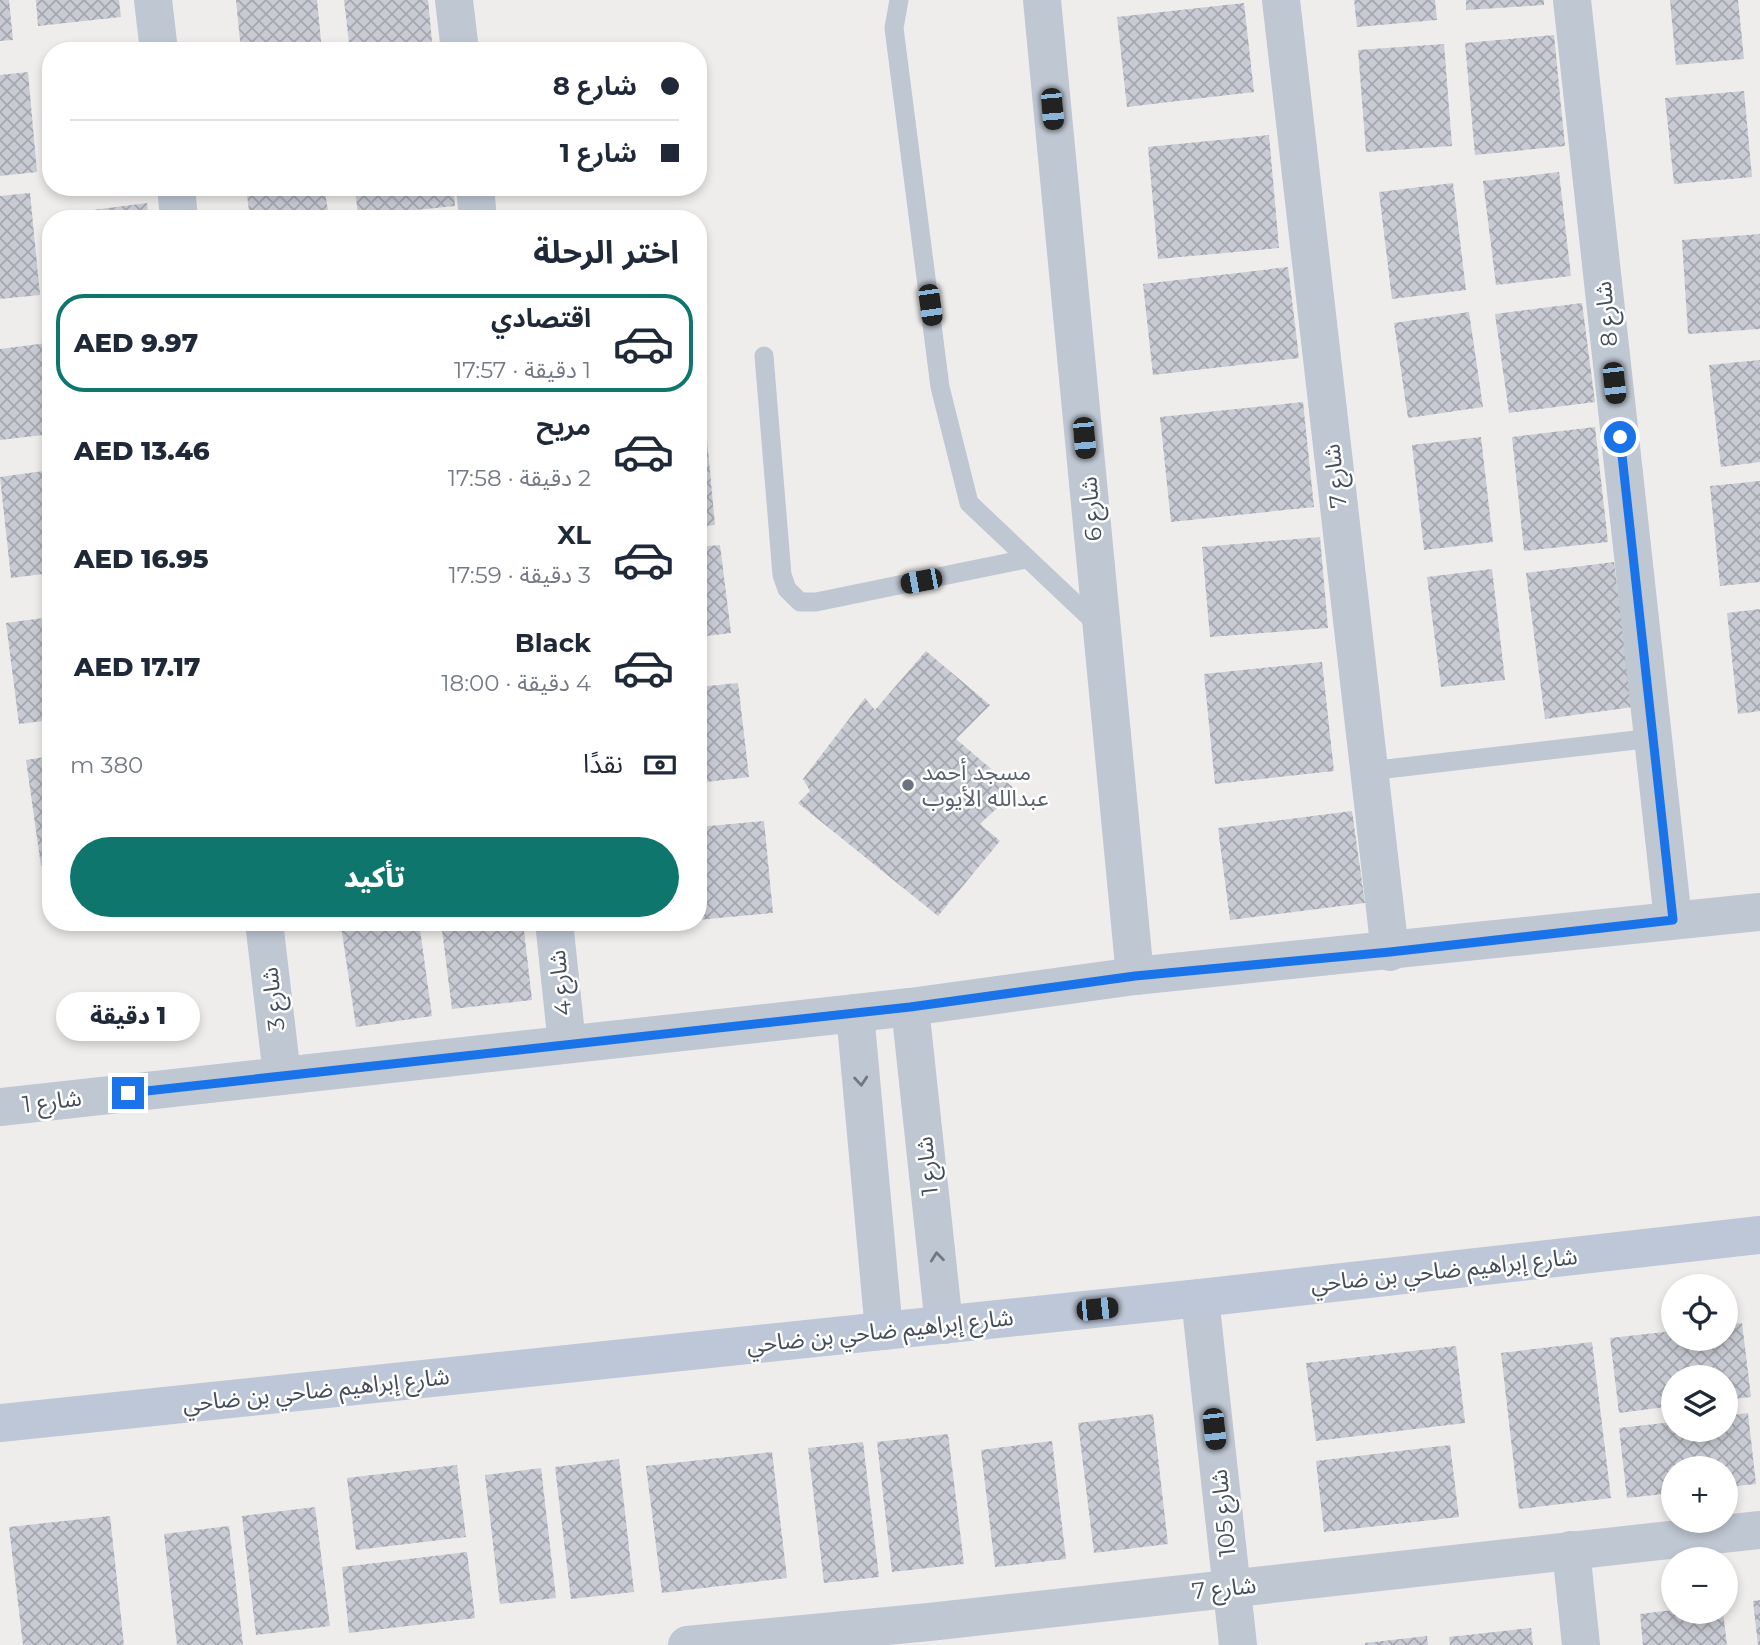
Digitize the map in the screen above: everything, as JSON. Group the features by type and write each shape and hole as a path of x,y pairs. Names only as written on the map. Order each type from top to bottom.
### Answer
{"street":[{"path":"153,0 158,42"},
{"path":"454,0 459,42"},
{"name":"شارع 6","path":"1042,0 1135,976"},
{"name":"شارع 7","path":"1280,0 1390,952"},
{"name":"شارع 8","path":"1572,0 1673,920"},
{"name":"شارع 1","path":"0,1107 910,1007 1135,976 1390,952 1760,912"},
{"name":"شارع 3","path":"265,931 282,1075"},
{"name":"شارع 4","path":"555,931 567,1044"},
{"name":"شارع 1","path":"910,1007 944,1325"},
{"path":"855,1013 884,1331"},
{"name":"شارع إبراهيم ضاحي بن ضاحي","path":"0,1423 1199,1298 1760,1235"},
{"name":"شارع 105","path":"1199,1298 1238,1645"},
{"name":"شارع 7","path":"687,1645 930,1633 1231,1587 1760,1530"},
{"path":"1571,1550 1581,1645"}],"lane":[{"path":"899,0 894,28 940,387 969,503 1102,629"},
{"path":"764,356 782,575 786,589 800,602 816,602 1026,559"},
{"path":"1369,771 1653,738"}],"building":[{"path":"0,0 9,0 13,40 0,41"},
{"path":"36,0 119,0 121,17 38,26"},
{"path":"236,0 317,0 321,42 240,42"},
{"path":"344,0 428,0 432,42 349,42"},
{"path":"1354,0 1435,0 1437,20 1357,27"},
{"path":"1466,0 1544,0 1544,5 1466,10"},
{"path":"1670,0 1738,0 1744,59 1676,65"},
{"path":"1244,3 1254,92 1127,107 1117,17"},
{"path":"1554,35 1565,146 1475,155 1465,43"},
{"path":"1444,44 1452,146 1366,152 1358,50"},
{"path":"28,72 37,172 0,176 0,75"},
{"path":"1744,91 1752,177 1674,184 1665,98"},
{"path":"1269,135 1279,248 1158,259 1148,147"},
{"path":"1559,172 1571,276 1496,285 1483,181"},
{"path":"1453,183 1466,290 1392,299 1379,192"},
{"path":"30,193 40,295 0,299 0,196"},
{"path":"247,196 326,196 328,210 249,210"},
{"path":"356,196 454,196 455,206 416,210 357,210"},
{"path":"147,203 148,210 93,210"},
{"path":"1760,234 1760,329 1688,334 1682,240"},
{"path":"1288,267 1299,358 1153,375 1143,284"},
{"path":"1582,303 1595,402 1509,413 1495,314"},
{"path":"1469,312 1483,407 1408,418 1394,323"},
{"path":"42,344 42,435 0,440 0,349"},
{"path":"1760,360 1760,462 1721,467 1709,365"},
{"path":"1303,402 1314,507 1171,522 1160,417"},
{"path":"1595,427 1608,542 1524,551 1512,437"},
{"path":"1481,437 1493,542 1424,550 1412,445"},
{"path":"707,440 715,525 707,526"},
{"path":"42,471 42,574 11,578 0,477"},
{"path":"1760,481 1760,582 1720,586 1710,486"},
{"path":"1320,537 1328,628 1210,637 1202,547"},
{"path":"720,545 731,633 707,636 707,546"},
{"path":"1614,562 1633,707 1545,719 1526,573"},
{"path":"1492,569 1505,680 1441,687 1427,577"},
{"path":"1760,609 1760,711 1738,714 1727,613"},
{"path":"42,618 42,721 19,724 6,623"},
{"name":"مسجد أحمد عبدالله الأيوب","path":"926,651 990,705 956,739 1016,790 980,824 1000,841 938,916 798,803 810,791 803,779 865,698 875,710"},
{"path":"1322,662 1334,771 1215,784 1204,674"},
{"path":"738,683 749,777 707,782 707,686"},
{"path":"42,757 42,866 41,866 26,760"},
{"path":"1352,811 1365,903 1230,920 1218,828"},
{"path":"764,821 773,913 707,919 707,826"},
{"path":"342,931 420,931 432,1016 356,1027"},
{"path":"442,931 524,931 532,1000 452,1009"},
{"path":"1742,1323 1751,1397 1738,1399 1738,1365 1661,1365 1661,1408 1619,1413 1610,1338 1661,1332 1661,1351 1738,1351 1738,1324"},
{"path":"1592,1342 1611,1498 1519,1509 1501,1353"},
{"path":"1456,1346 1465,1423 1316,1441 1306,1363"},
{"path":"1748,1413 1756,1484 1738,1486 1738,1456 1661,1456 1661,1494 1627,1498 1619,1428 1661,1423 1661,1442 1738,1442 1738,1414"},
{"path":"1153,1414 1168,1544 1094,1553 1078,1423"},
{"path":"948,1434 964,1564 892,1572 877,1442"},
{"path":"1052,1441 1066,1559 995,1567 981,1450"},
{"path":"863,1442 879,1577 824,1583 808,1448"},
{"path":"1450,1445 1459,1517 1324,1532 1316,1461"},
{"path":"772,1452 787,1578 662,1593 646,1466"},
{"path":"619,1459 634,1592 571,1599 555,1467"},
{"path":"457,1465 466,1537 356,1550 347,1478"},
{"path":"541,1468 556,1598 500,1604 485,1475"},
{"path":"315,1507 330,1626 256,1635 242,1516"},
{"path":"110,1516 124,1645 23,1645 9,1527"},
{"path":"229,1526 243,1645 177,1645 164,1534"},
{"path":"467,1552 475,1618 349,1633 342,1567"},
{"path":"1760,1600 1760,1645 1758,1645 1753,1601"},
{"path":"1661,1611 1661,1624 1724,1624 1727,1645 1643,1645 1640,1614"},
{"path":"1531,1628 1533,1645 1450,1645 1449,1637"},
{"path":"1427,1636 1428,1645 1365,1645 1365,1643"}],"place":[{"name":"مسجد أحمد عبدالله الأيوب","path":"908,785"}],"route":[{"path":"128,1093 910,1007 1135,976 1390,952 1673,920 1620,437"}]}
